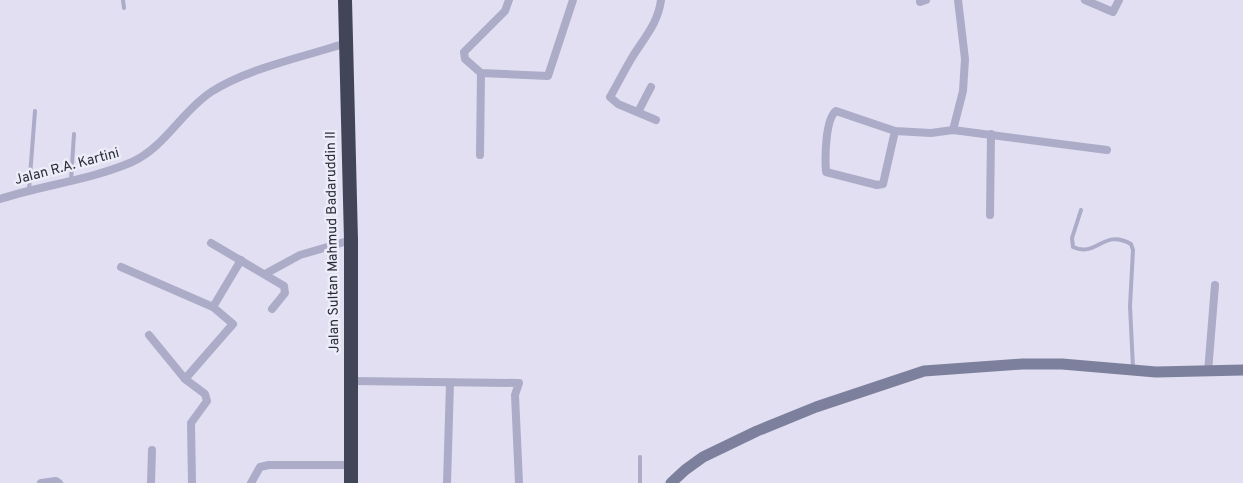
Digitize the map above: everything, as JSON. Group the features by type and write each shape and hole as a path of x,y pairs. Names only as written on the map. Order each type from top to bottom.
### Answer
{"highway":[{"name":"Jalan Sultan Mahmud Badaruddin II","path":"345,0 351,240 351,483"}],"street":[{"path":"510,0 505,11 464,52 466,59 480,73 548,76 573,0"},
{"path":"656,120 618,104 610,97 633,56 653,28 659,13 661,0"},
{"path":"953,130 962,91 965,59 958,0"},
{"path":"1085,0 1113,12 1119,0"},
{"name":"Jalan R.A. Kartini","path":"0,198 115,168 142,156 168,136 205,97 224,85 255,72 346,43"},
{"path":"480,73 480,155"},
{"path":"638,112 651,87"},
{"path":"896,130 883,184 880,186 826,172 828,129 833,114 836,111 896,130 931,133 953,130 1107,150"},
{"path":"990,215 991,134"},
{"path":"265,274 300,254 351,240"},
{"path":"211,243 265,274 286,289 272,309"},
{"path":"214,307 241,260"},
{"path":"121,267 214,307 233,324 185,379"},
{"path":"1208,372 1215,285"},
{"path":"149,335 185,379 205,394 207,400 191,423 192,483"},
{"path":"671,483 703,457 756,431 824,404 924,371 1022,364 1062,364 1133,370 1208,372 1243,370"},
{"path":"351,381 518,382 515,395 519,483"},
{"path":"447,483 450,383"},
{"path":"152,450 152,483"},
{"path":"250,483 260,467 269,465 351,465"},
{"path":"41,483 56,481 59,483"}],"lane":[{"path":"123,0 124,8"},
{"path":"29,190 35,111"},
{"path":"71,180 74,134"},
{"path":"1081,210 1072,238 1073,247 1080,250 1089,249 1111,238 1119,238 1131,244 1133,250 1130,306 1133,370"},
{"path":"640,457 640,483"}]}
